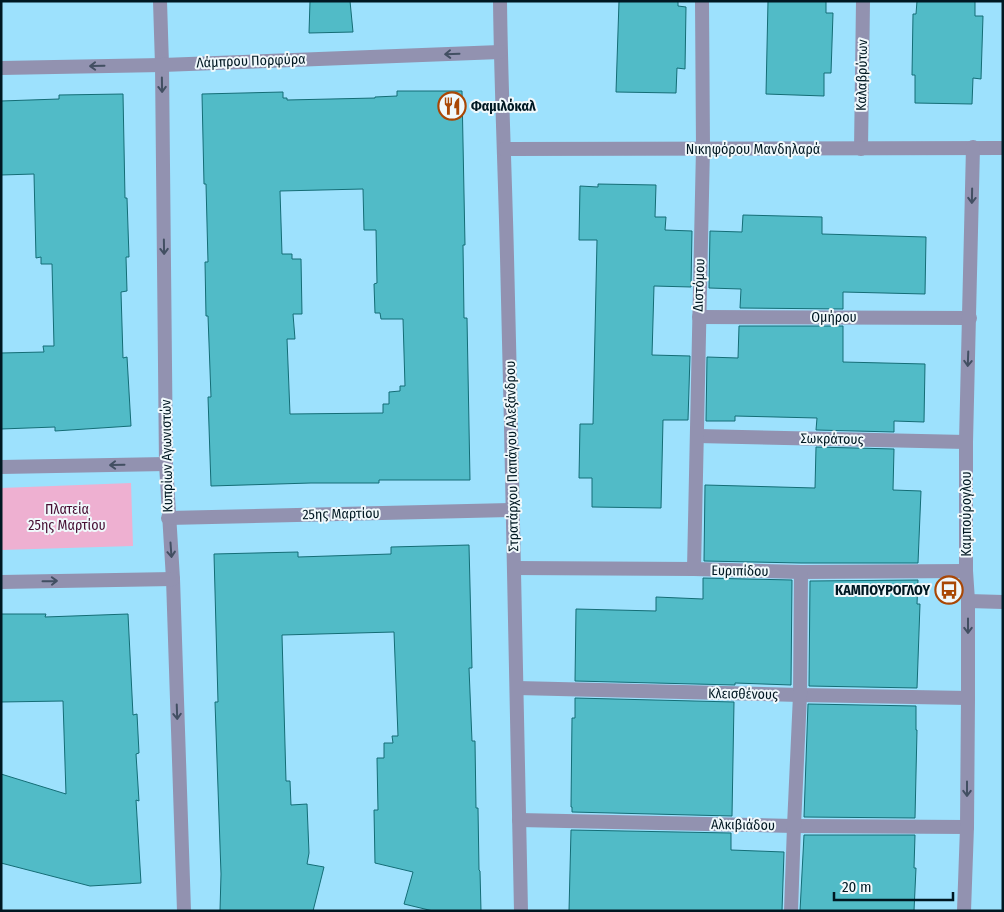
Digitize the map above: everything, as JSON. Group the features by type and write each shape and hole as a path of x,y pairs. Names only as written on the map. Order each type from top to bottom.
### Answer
{"street":[{"name":"Κυπρίων Αγωνιστών","path":"160,1 166,464 173,579 184,911"},
{"name":"Στρατάρχου Παπάγου Αλεξάνδρου","path":"500,1 517,688 520,911"},
{"name":"Διστόμου","path":"694,569 703,148 702,1"},
{"name":"Καλαβρύτων","path":"861,149 863,1"},
{"name":"Λάμπρου Πορφύρα","path":"1,68 162,65 500,52"},
{"name":"Καμπούρογλου","path":"964,911 968,698 966,442 973,148"},
{"name":"Νικηφόρου Μανδηλαρά","path":"504,149 1003,148"},
{"name":"Ομήρου","path":"699,316 970,318"},
{"name":"Σωκράτους","path":"697,436 966,442"},
{"path":"1,467 166,464"},
{"name":"25ης Μαρτίου","path":"168,518 513,510"},
{"name":"Ευριπίδου","path":"514,568 694,569 801,572 966,571"},
{"path":"791,911 800,696 801,572"},
{"path":"1,582 173,579"},
{"path":"968,601 1003,602"},
{"name":"Κλεισθένους","path":"517,688 800,696 968,698"},
{"name":"Αλκιβιάδου","path":"519,820 794,826 967,827"}],"green space":[{"name":"Πλατεία 25ης Μαρτίου","path":"131,483 133,546 1,550 1,488"}],"building":[{"path":"310,1 350,1 353,32 309,33"},
{"path":"619,1 678,1 678,6 686,7 685,69 677,68 676,93 616,92"},
{"path":"768,1 826,1 826,13 833,13 831,73 824,73 824,96 766,94"},
{"path":"917,1 975,1 975,16 983,16 981,79 973,78 972,104 915,103 915,75 912,75 913,14 916,14"},
{"path":"397,91 462,91 465,245 463,245 464,318 467,318 470,480 379,480 379,483 211,486 208,397 211,397 205,262 208,262 202,94 283,92 283,98 287,98 287,100 397,96","holes":["363,189 364,230 376,230 377,283 374,284 375,313 380,313 381,319 403,319 405,386 400,386 400,391 389,392 389,404 383,404 383,413 290,414 287,339 295,339 293,314 302,314 301,259 292,259 292,254 282,254 280,191"]},
{"path":"123,94 125,198 127,198 129,257 126,257 127,291 121,292 123,358 127,357 131,426 55,431 55,427 1,429 1,353 44,352 43,346 54,346 52,264 41,264 41,257 36,258 34,174 1,175 1,101 59,99 59,95"},
{"path":"598,184 656,185 655,217 666,217 665,230 692,231 691,287 654,286 652,355 690,356 688,420 663,420 661,508 592,507 592,478 579,478 580,424 593,424 597,240 579,240 580,186 598,187"},
{"path":"743,215 822,217 822,234 926,237 925,294 843,292 843,309 740,308 741,289 709,288 710,231 742,232"},
{"path":"739,326 843,326 843,362 925,364 924,422 894,421 894,432 816,430 817,418 735,416 735,421 706,421 707,357 738,358"},
{"path":"816,447 894,449 893,490 921,491 918,563 704,561 705,485 815,488"},
{"path":"469,545 472,668 469,668 472,741 475,741 481,911 433,911 404,904 413,872 375,863 374,810 378,810 377,758 384,758 384,743 393,743 392,736 398,736 394,632 282,635 286,781 290,781 291,805 307,804 309,853 307,864 324,867 313,911 220,911 221,874 215,702 218,702 214,554 298,552 298,557 391,554 391,547"},
{"path":"703,578 792,580 791,685 575,681 576,609 656,611 656,597 703,599"},
{"path":"918,580 917,604 920,604 917,688 809,686 810,581"},
{"path":"1,614 46,614 45,617 128,614 133,715 137,714 139,753 136,754 139,801 136,800 141,883 90,886 1,863 1,774 66,794 63,701 1,702"},
{"path":"575,698 734,702 732,816 572,812 572,718 575,718"},
{"path":"808,704 916,706 915,818 804,817"},
{"path":"571,830 731,833 731,850 784,852 782,911 569,911"},
{"path":"804,835 915,835 914,911 800,911"}],"place":[{"name":"Φαμιλόκαλ","path":"452,106"},
{"name":"ΚΑΜΠΟΥΡΟΓΛΟΥ","path":"949,590"}]}
